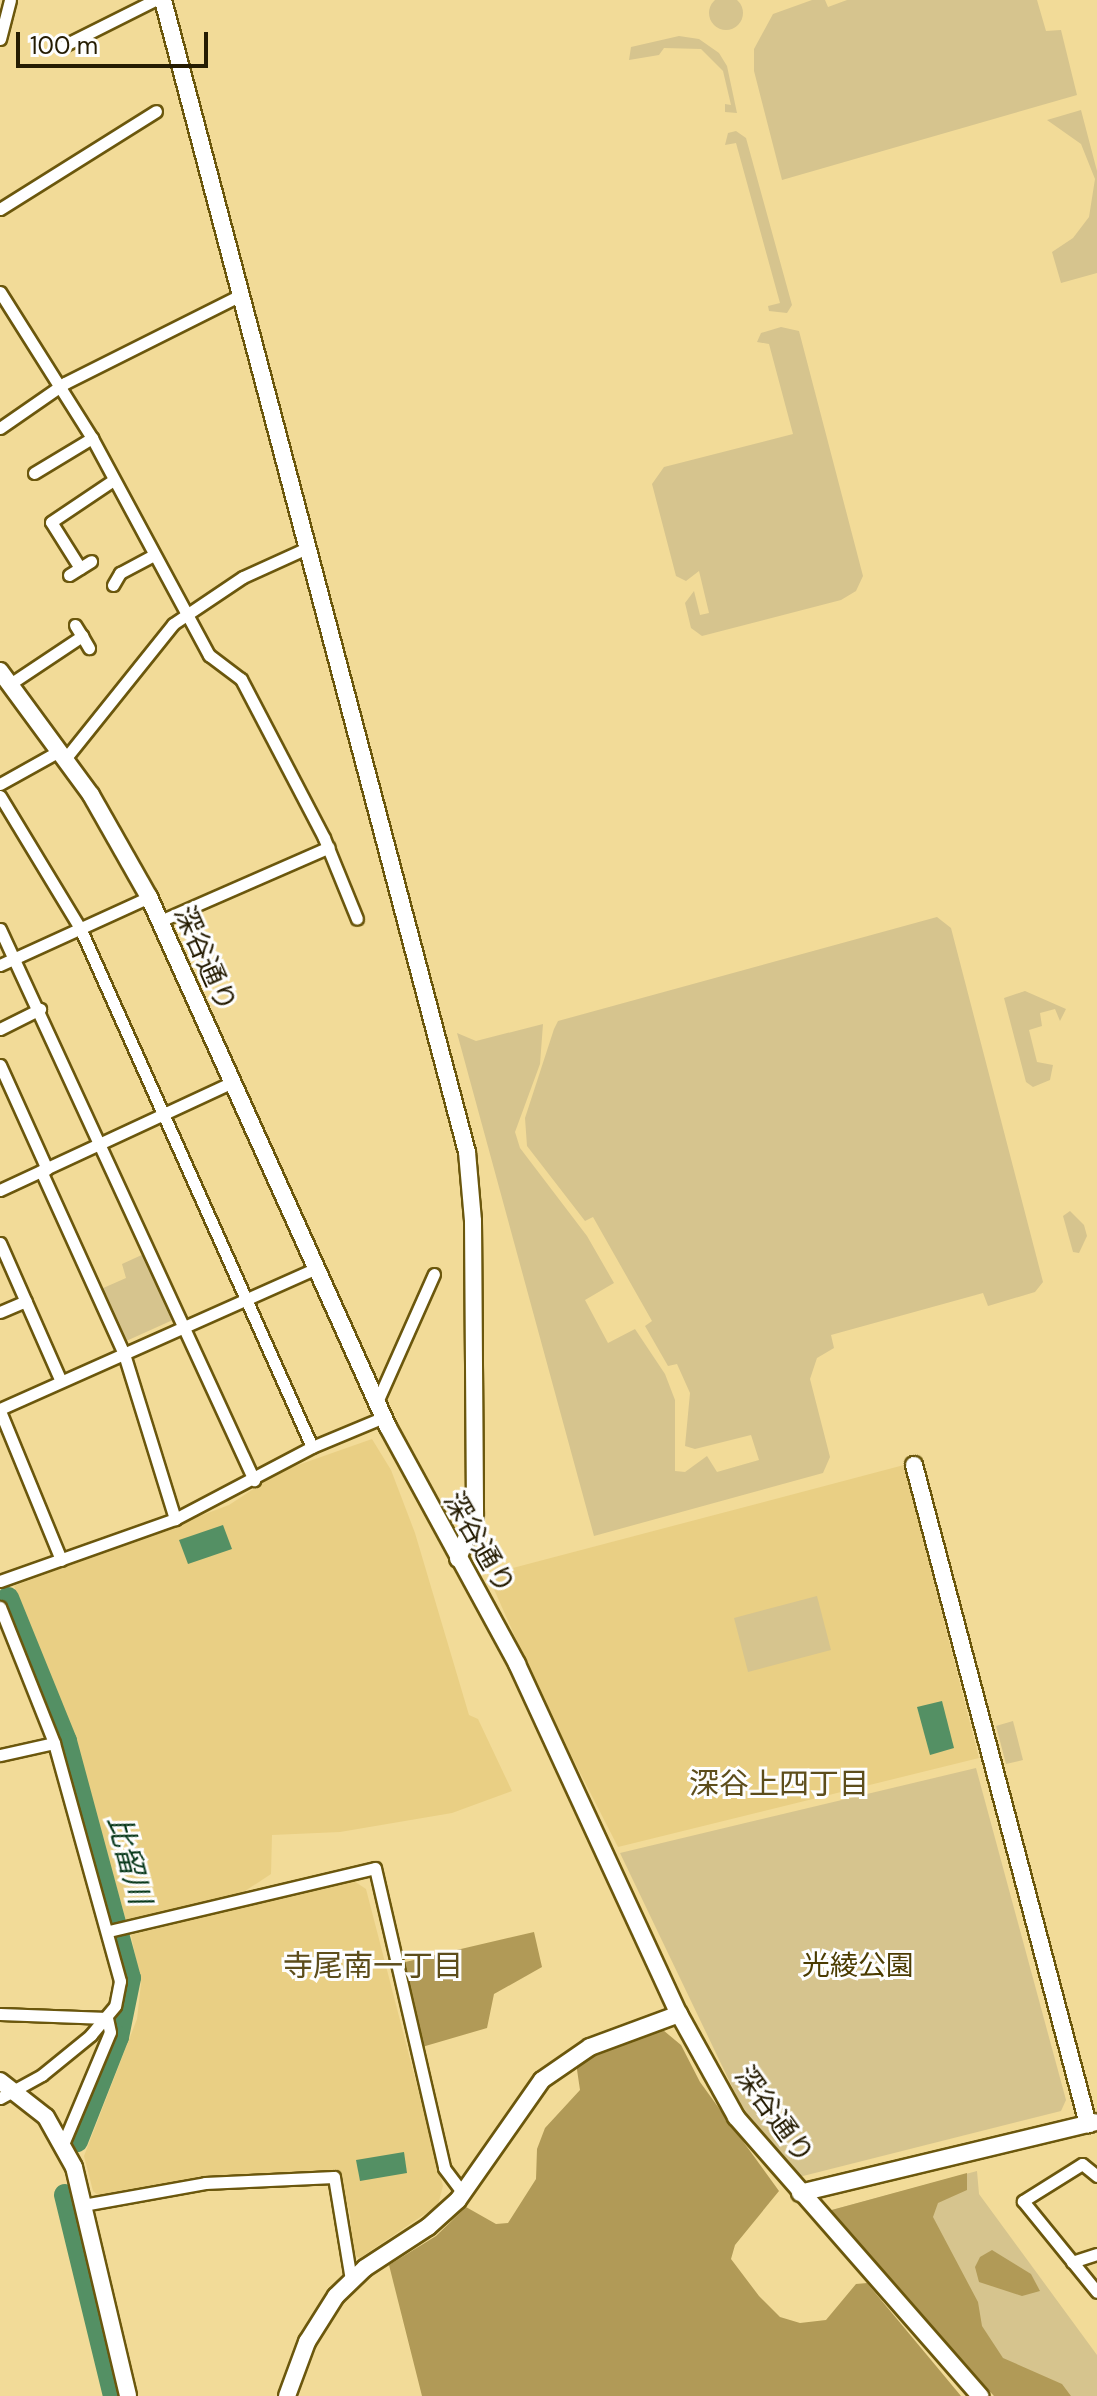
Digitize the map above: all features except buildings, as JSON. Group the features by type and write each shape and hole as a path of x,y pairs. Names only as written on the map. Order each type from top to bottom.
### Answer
{"street":[{"path":"0,39 10,0"},
{"path":"122,0 130,13"},
{"path":"63,46 155,0"},
{"path":"163,0 467,1152 474,1255 475,1516 458,1559"},
{"path":"0,209 156,111"},
{"path":"0,428 93,369 241,295"},
{"path":"2,299 92,438 112,481 209,655 241,679 329,847 357,919"},
{"path":"34,473 92,438"},
{"path":"91,561 74,572 51,522 112,481"},
{"path":"0,784 62,755 143,656 188,614 243,577 309,547"},
{"path":"113,585 120,573 154,555"},
{"path":"75,625 89,648"},
{"path":"5,677 82,636"},
{"name":"深谷通り","path":"5,677 62,755 149,897 380,1410 534,1699 679,2014 736,2117 980,2396"},
{"path":"0,796 80,928 312,1447"},
{"path":"160,921 329,847"},
{"path":"0,965 149,897"},
{"path":"0,929 102,1142 254,1480"},
{"path":"0,1029 40,1009"},
{"path":"0,1065 124,1354 175,1519"},
{"path":"0,1190 233,1082"},
{"path":"0,1245 61,1381"},
{"path":"61,1560 0,1410 316,1268"},
{"path":"0,1581 175,1519 254,1480 380,1410 434,1274"},
{"path":"0,1312 26,1301"},
{"path":"800,2193 1092,2123 914,1465"},
{"path":"0,1607 54,1743 115,1930 120,1981 107,2018 42,2075 8,2094"},
{"path":"0,1755 54,1743"},
{"path":"115,1930 375,1868 444,2168 463,2193"},
{"path":"0,2014 107,2018"},
{"path":"287,2396 322,2314 351,2280 428,2227 463,2193 522,2103 551,2072 590,2047 679,2014"},
{"path":"63,2144 110,2032 107,2018"},
{"path":"0,2081 8,2094 37,2107 63,2144 83,2205 128,2396"},
{"path":"1097,2176 1082,2164 1023,2201 1097,2292"},
{"path":"83,2205 205,2183 334,2177 351,2280"},
{"path":"1072,2262 1097,2254"}],"shaded area":[{"path":"372,1439 391,1470 415,1533 469,1715 478,1719 512,1791 452,1813 340,1832 272,1835 271,1874 236,1897 126,1921 74,1735 14,1586 229,1505 281,1471"},
{"path":"904,1465 979,1758 618,1847 546,1706 489,1578 494,1573"},
{"path":"223,1525 232,1549 188,1564 179,1540"},
{"path":"942,1701 954,1748 930,1755 917,1707"},
{"path":"351,1879 366,1889 443,2186 438,2205 360,2258 353,2255 350,2214 338,2172 207,2179 99,2196 93,2191 84,2156 137,2019 141,1984 131,1935"},
{"path":"534,1932 542,1967 494,1994 487,2028 422,2047 401,1963"},
{"path":"663,2030 681,2045 700,2082 779,2191 735,2245 731,2259 759,2296 780,2317 800,2323 826,2320 856,2284 867,2283 961,2396 422,2396 389,2265 436,2236 466,2207 496,2224 508,2223 536,2179 537,2149 545,2128 580,2090 576,2063"},
{"path":"404,2152 407,2173 360,2181 356,2160"},
{"path":"967,2173 967,2190 938,2203 933,2217 978,2302 982,2326 1003,2358 1062,2384 1071,2396 994,2396 828,2211"},
{"path":"992,2250 1031,2274 1040,2291 1022,2296 979,2282 975,2267 980,2257"}],"green space":[{"path":"726,-4 738,1 743,13 738,25 726,30 714,25 709,13 714,1"},
{"path":"812,0 825,0 828,7 847,0 1037,0 1046,31 1061,30 1077,95 782,180 754,71 754,49 773,14"},
{"path":"679,36 699,39 719,53 727,66 737,113 725,112 725,104 731,105 723,71 701,49 664,48 659,55 629,60 631,47"},
{"path":"1081,110 1097,171 1097,273 1061,283 1052,252 1073,238 1089,217 1095,179 1081,144 1047,120"},
{"path":"736,131 746,138 792,305 787,313 769,311 768,306 780,303 736,143 725,145 728,133"},
{"path":"781,327 799,331 863,576 856,591 841,600 702,636 691,628 685,603 694,591 700,615 709,613 699,571 686,581 676,576 652,484 664,467 793,434 769,344 757,342 761,333"},
{"path":"937,917 951,928 1043,1282 1035,1292 988,1306 983,1293 831,1335 834,1348 817,1358 810,1379 830,1457 823,1473 594,1536 457,1033 476,1041 543,1024 540,1064 515,1132 520,1148 587,1236 614,1283 585,1300 608,1343 635,1329 665,1374 675,1400 675,1471 685,1472 707,1456 717,1472 759,1460 751,1435 695,1449 685,1446 690,1393 677,1364 668,1366 645,1326 652,1321 593,1217 585,1221 527,1146 525,1118 554,1029 558,1021"},
{"path":"1025,991 1066,1009 1060,1021 1055,1009 1040,1013 1042,1026 1029,1030 1037,1062 1053,1065 1050,1080 1033,1087 1026,1082 1004,998"},
{"path":"1070,1211 1084,1225 1087,1236 1079,1253 1073,1252 1063,1216"},
{"path":"146,1253 175,1319 124,1342 101,1289 126,1278 122,1264"},
{"path":"817,1596 831,1650 748,1672 734,1618"},
{"path":"1013,1721 1023,1760 1006,1764 996,1726"},
{"name":"光綾公園","path":"976,1768 1066,2100 1061,2111 799,2177 757,2131 737,2097 620,1853"},
{"path":"977,2171 979,2194 1097,2355 1097,2396 994,2396 828,2211"}],"waterway":[{"name":"比留川","path":"8,1598 66,1741 130,1978 118,2037 77,2141"},
{"name":"比留川","path":"65,2195 114,2396"}],"district":[{"name":"深谷上四丁目","path":"779,1784"},
{"name":"寺尾南一丁目","path":"373,1966"}]}
